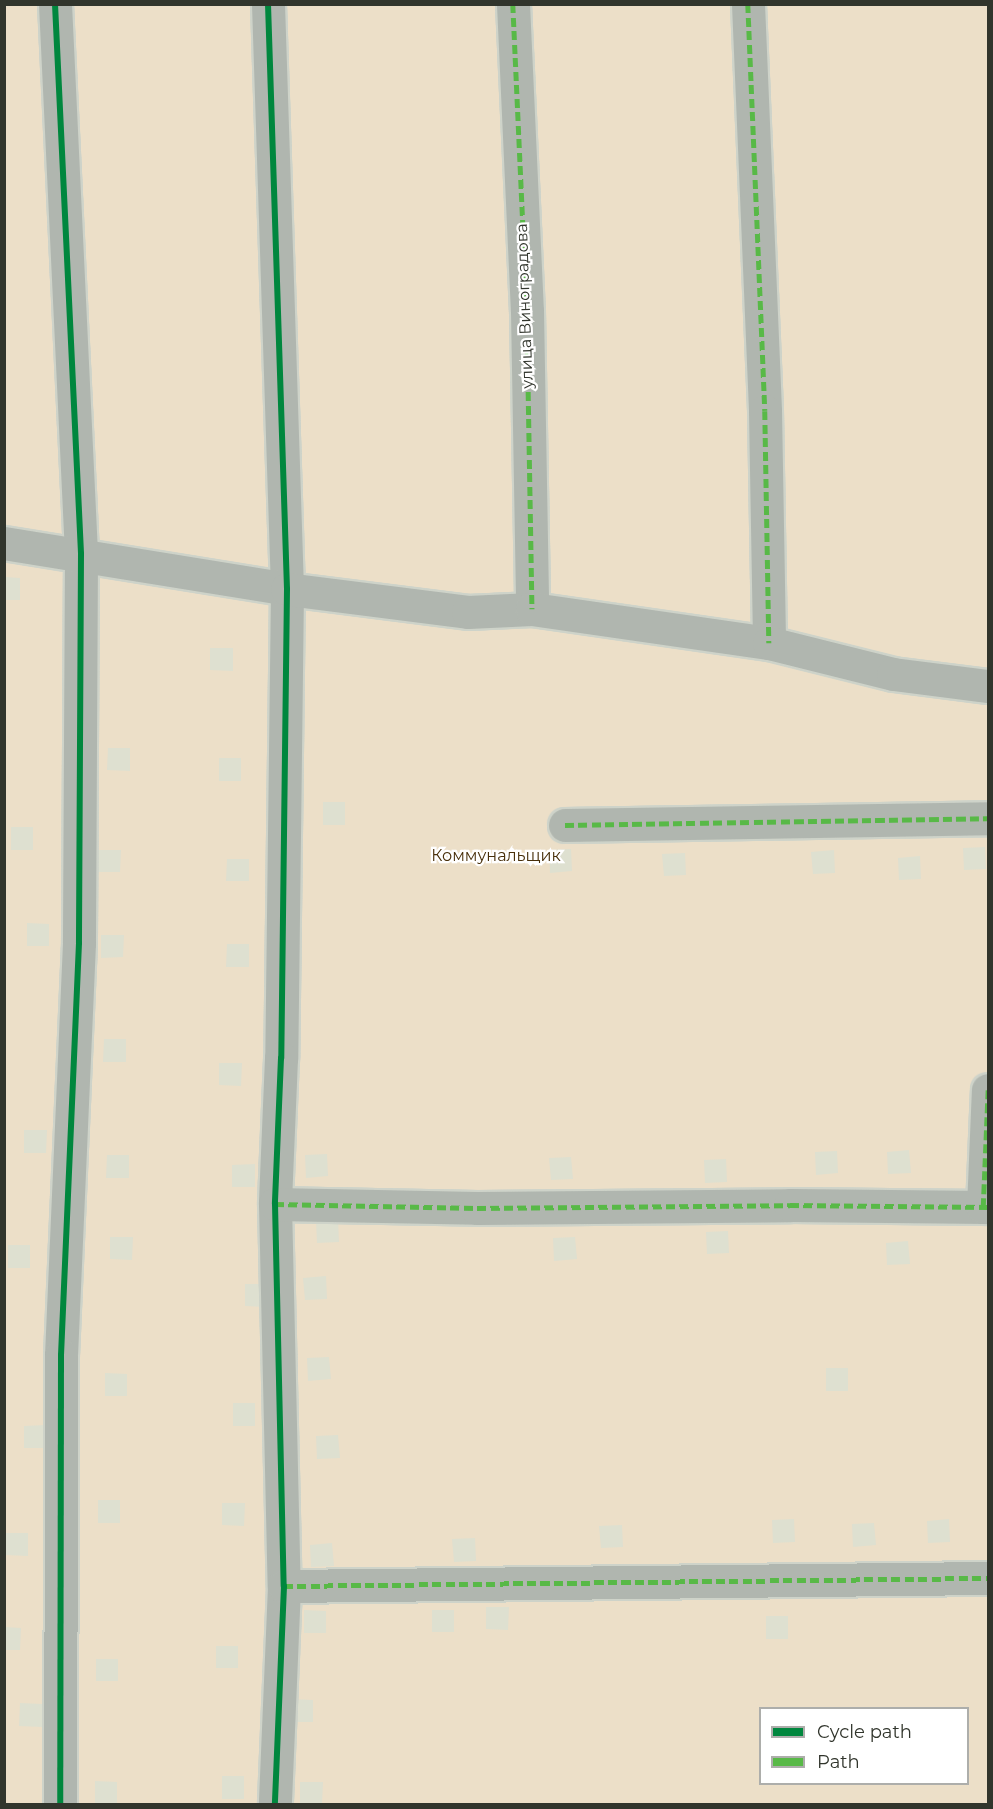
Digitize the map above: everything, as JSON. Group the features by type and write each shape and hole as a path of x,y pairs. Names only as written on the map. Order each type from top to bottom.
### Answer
{"street":[{"path":"55,4 81,554 78,943 62,1355 60,1804"},
{"path":"268,4 287,589 281,1046 275,1204 284,1586 275,1804"},
{"name":"улица Виноградова","path":"513,4 526,311 532,609"},
{"path":"748,4 765,411 769,643"},
{"path":"4,543 287,589 468,612 532,609 769,643 893,674 988,686"},
{"path":"565,825 988,818"},
{"path":"275,1204 477,1208 790,1204 986,1207 988,1090"},
{"path":"284,1586 988,1578"}],"green space":[{"name":"Коммунальщик","path":"5,5 988,5 988,1804 5,1804"}],"building":[{"path":"5,577 20,578 20,600 5,600"},
{"path":"210,648 233,648 233,671 210,670"},
{"path":"108,748 130,748 130,771 107,770"},
{"path":"219,758 241,758 241,781 219,781"},
{"path":"323,802 345,802 345,825 323,825"},
{"path":"11,827 33,827 33,850 11,850"},
{"path":"985,847 986,869 964,870 963,848"},
{"path":"571,849 572,871 550,873 549,850"},
{"path":"98,850 121,850 120,872 98,872"},
{"path":"834,850 835,873 813,874 811,852"},
{"path":"685,853 686,875 664,876 662,854"},
{"path":"920,856 921,879 899,880 898,858"},
{"path":"227,859 249,859 249,881 226,881"},
{"path":"27,923 49,924 49,946 27,946"},
{"path":"101,935 124,935 123,957 101,958"},
{"path":"227,944 249,944 249,967 226,967"},
{"path":"104,1039 126,1039 126,1062 103,1062"},
{"path":"219,1063 242,1063 241,1086 219,1085"},
{"path":"24,1130 47,1130 46,1153 24,1153"},
{"path":"909,1150 911,1173 888,1174 887,1152"},
{"path":"837,1151 838,1173 816,1175 815,1152"},
{"path":"327,1154 328,1176 306,1178 305,1155"},
{"path":"107,1155 129,1155 129,1178 106,1178"},
{"path":"571,1157 573,1179 551,1180 549,1158"},
{"path":"726,1159 727,1182 705,1183 704,1160"},
{"path":"255,1164 255,1187 232,1187 232,1165"},
{"path":"338,1219 339,1242 317,1243 316,1220"},
{"path":"728,1231 729,1253 707,1254 706,1232"},
{"path":"110,1237 133,1237 132,1260 110,1259"},
{"path":"575,1237 577,1259 554,1261 553,1238"},
{"path":"908,1241 910,1264 887,1265 886,1243"},
{"path":"8,1245 30,1245 30,1268 8,1268"},
{"path":"326,1276 327,1299 305,1300 303,1278"},
{"path":"245,1284 268,1284 267,1307 245,1306"},
{"path":"329,1357 331,1379 308,1381 307,1358"},
{"path":"826,1368 848,1368 848,1391 826,1391"},
{"path":"105,1373 127,1374 127,1396 105,1396"},
{"path":"233,1403 255,1403 255,1426 233,1426"},
{"path":"46,1425 46,1448 24,1448 24,1426"},
{"path":"338,1435 340,1458 317,1459 316,1436"},
{"path":"98,1500 120,1500 120,1523 98,1523"},
{"path":"222,1503 245,1503 244,1526 222,1525"},
{"path":"794,1519 795,1542 773,1543 772,1520"},
{"path":"949,1519 950,1542 928,1543 927,1521"},
{"path":"874,1523 876,1545 853,1547 852,1524"},
{"path":"622,1525 623,1547 601,1548 599,1526"},
{"path":"6,1533 28,1533 28,1556 6,1555"},
{"path":"475,1538 476,1561 454,1562 452,1539"},
{"path":"332,1543 334,1566 311,1567 310,1545"},
{"path":"486,1607 509,1607 508,1630 486,1629"},
{"path":"304,1610 326,1611 326,1633 304,1633"},
{"path":"432,1610 454,1610 454,1632 432,1632"},
{"path":"766,1616 788,1616 788,1639 766,1639"},
{"path":"4,1627 21,1628 20,1650 4,1650"},
{"path":"216,1646 238,1646 238,1668 216,1668"},
{"path":"96,1659 118,1659 118,1681 96,1681"},
{"path":"291,1699 313,1700 313,1722 291,1722"},
{"path":"20,1703 42,1704 42,1727 19,1726"},
{"path":"222,1776 244,1776 244,1799 222,1799"},
{"path":"95,1781 117,1782 117,1804 95,1804"},
{"path":"300,1782 323,1782 322,1804 300,1804"}],"marked path":[{"path":"513,4 527,311 532,609"},
{"path":"748,4 765,411 769,643"},
{"path":"565,825 988,818"},
{"path":"983,1207 988,1090"},
{"path":"275,1204 477,1208 790,1205 988,1207"},
{"path":"284,1586 988,1578"}],"cycle path":[{"path":"55,4 81,554 79,943 61,1355 60,1804"},
{"path":"268,4 287,589 281,1058 275,1204 284,1586 275,1804"}]}
